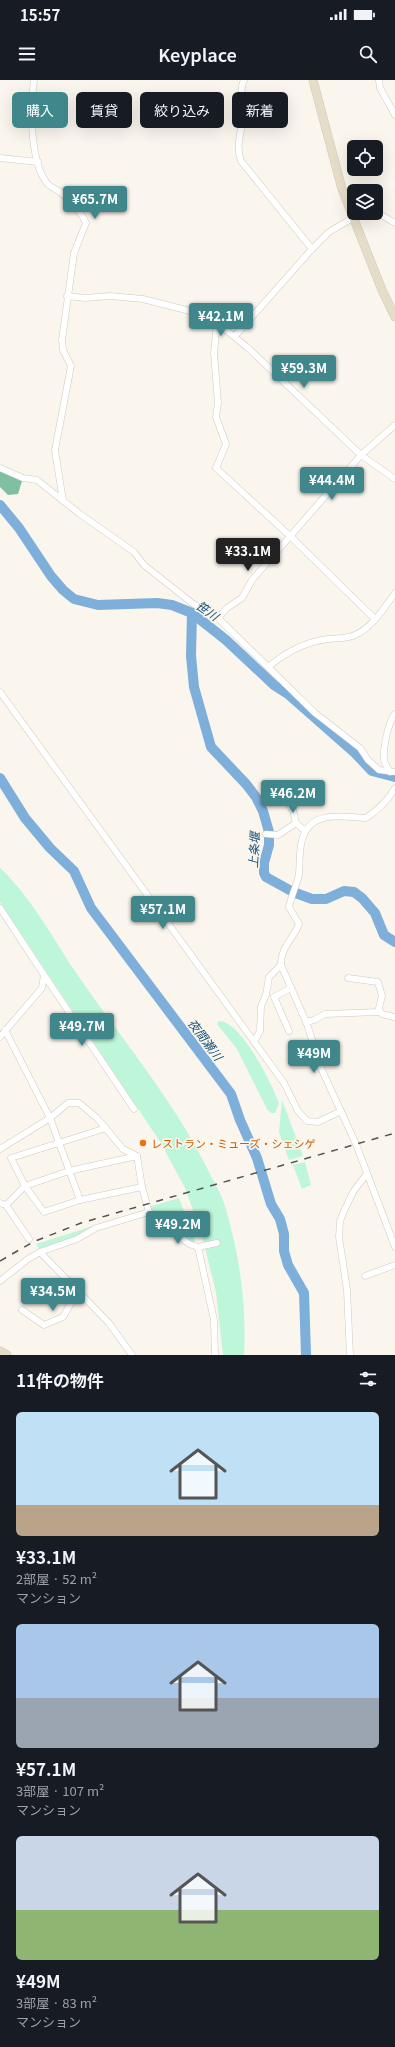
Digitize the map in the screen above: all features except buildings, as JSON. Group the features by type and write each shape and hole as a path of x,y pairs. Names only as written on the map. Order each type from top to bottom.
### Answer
{"main road":[{"path":"313,80 342,189 347,202"},
{"path":"354,220 382,290 395,317"},
{"path":"0,1351 8,1355"}],"street":[{"path":"34,80 32,104 33,133 38,162 46,183 67,196 86,223 74,253 62,340 63,350 70,366 70,377 62,409 55,450 63,501"},
{"path":"244,80 241,86 244,113 238,141 238,153 241,161 312,249"},
{"path":"379,80 380,88 395,115"},
{"path":"0,158 38,162"},
{"path":"383,216 395,223"},
{"path":"235,336 312,249 329,232 348,220"},
{"path":"67,296 85,298 110,296 143,299 194,312 217,323 235,336 361,455 395,479"},
{"path":"217,323 214,353 218,402 216,417 226,444 216,468 290,536 375,619"},
{"path":"218,618 227,608 242,598 252,580 361,455 395,425"},
{"path":"0,468 23,478 37,480 63,501 134,552 144,565 192,603 218,618 315,713 360,748 368,760 379,770 392,772"},
{"path":"268,667 284,653 297,647 312,642 348,638 356,635 366,629 395,593"},
{"path":"0,692 284,1083 298,1111 307,1120 318,1122 341,1111"},
{"path":"392,772 384,761 390,720 395,714"},
{"path":"278,788 293,810 296,822 305,831"},
{"path":"395,788 391,796 379,809 366,818 342,815 330,816 315,822 305,831 301,841 299,873 289,907 299,924 281,954 281,965 306,1022 321,1068 356,1144 366,1175 395,1248"},
{"path":"269,834 278,835 296,822"},
{"path":"0,908 134,1109"},
{"path":"254,1042 260,1031 261,1006 266,995 270,977 281,965"},
{"path":"0,1036 42,988 44,975"},
{"path":"348,978 378,982 382,996 379,1010"},
{"path":"289,1031 274,997 291,988"},
{"path":"306,1022 314,1020 325,1014 378,1012 379,1010"},
{"path":"379,1010 382,1014 394,1017"},
{"path":"5,1030 50,1118 80,1200"},
{"path":"0,1149 50,1118 68,1103 79,1103 106,1128 123,1149 137,1156"},
{"path":"106,1128 11,1158 25,1186 44,1212 80,1200 142,1187"},
{"path":"29,1239 3,1204 25,1186 69,1170 137,1156"},
{"path":"137,1156 142,1187 149,1212 190,1244 198,1247 217,1243"},
{"path":"350,1355 347,1290 339,1237 340,1221 353,1192 366,1175"},
{"path":"0,1281 28,1259 40,1252 77,1239 96,1228 149,1212"},
{"path":"198,1247 214,1320 215,1355"},
{"path":"40,1252 109,1324 132,1355"},
{"path":"365,1276 395,1265"},
{"path":"22,1310 44,1325 62,1317 78,1291"}],"green space":[{"path":"0,471 22,481 18,494 8,495 0,487"},
{"path":"0,868 12,880 34,908 71,966 164,1095 194,1143 218,1190 224,1203 234,1240 241,1278 245,1336 244,1355 223,1355 216,1292 201,1232 185,1188 161,1143 0,902"},
{"path":"219,1021 228,1024 237,1031 255,1055 270,1082 279,1103 275,1113 271,1113 267,1109 237,1049 217,1024"},
{"path":"282,1100 303,1156 289,1160 279,1132"},
{"path":"305,1162 311,1185 302,1189 293,1165"},
{"path":"179,1198 195,1241 194,1243 149,1207"},
{"path":"144,1210 41,1251 36,1244"}],"waterway":[{"name":"笹川","path":"0,505 19,528 51,576 63,590 74,599 98,605 157,603 172,605 192,613 226,640 274,685 288,694 355,753 372,771 395,777"},
{"name":"上条堰","path":"192,613 191,656 194,687 211,747 246,784 256,797 263,811 269,832 269,845 264,863 264,873 266,877 293,892 312,899 326,899 344,891 354,892 362,898 375,913 384,935 395,942"},
{"name":"夜間瀬川","path":"0,778 25,818 50,848 74,871 91,908 231,1094 240,1120 257,1158 271,1204 280,1219 284,1234 284,1251 288,1265 304,1293 306,1355"}],"railway":[{"path":"0,1261 33,1242 81,1223 395,1133"}],"place":[{"name":"レストラン・ミューズ・シェシゲ","path":"143,1143"}]}
